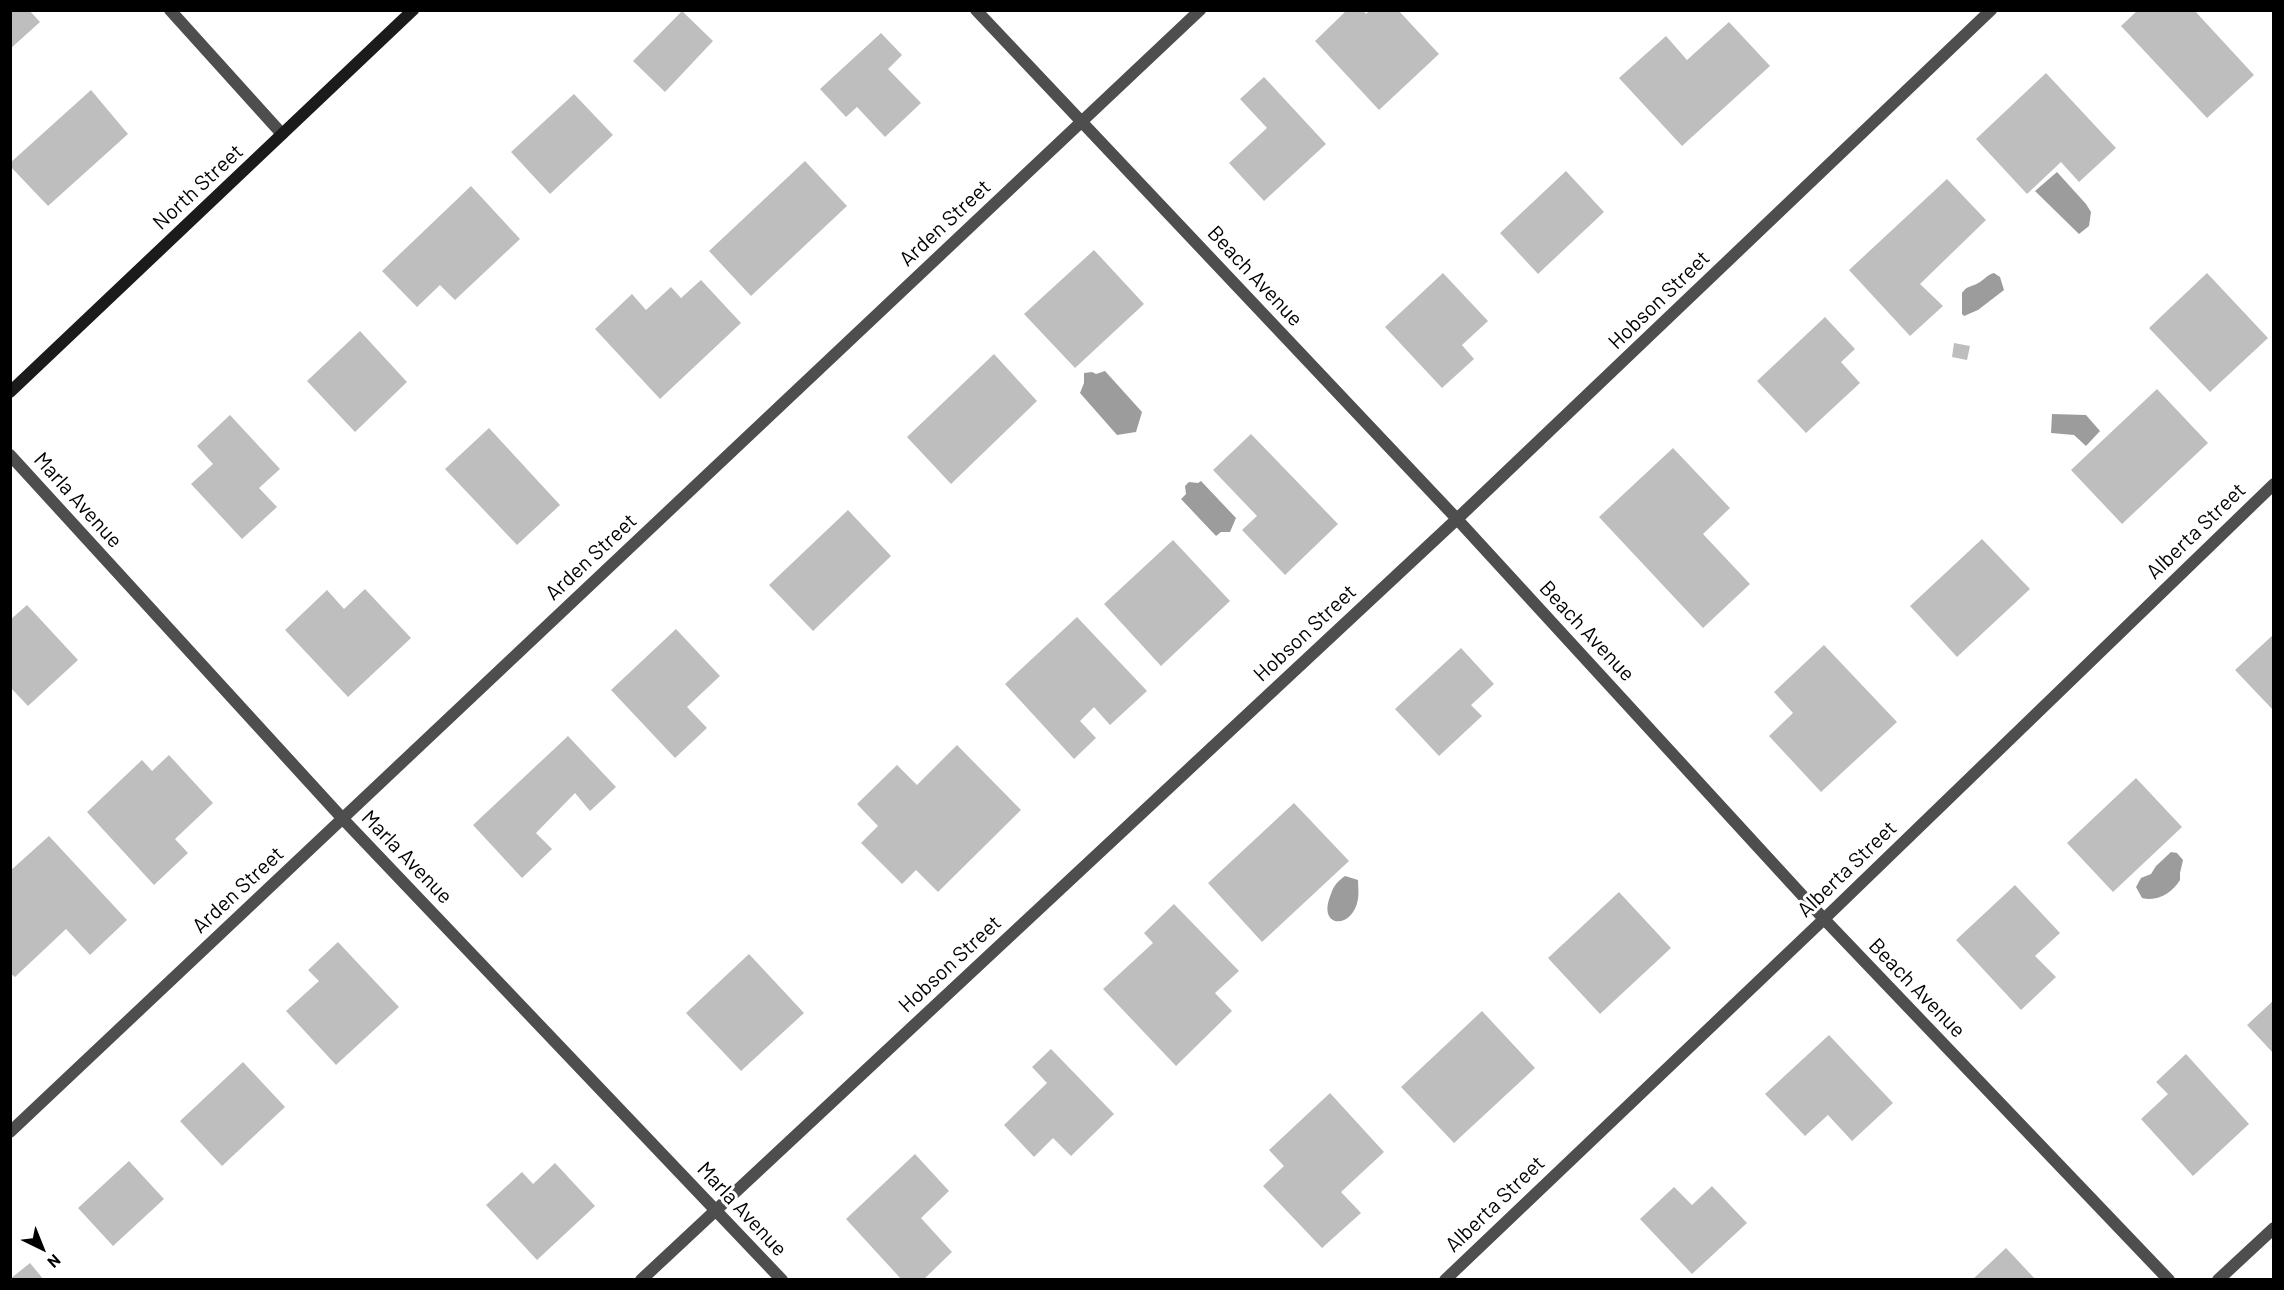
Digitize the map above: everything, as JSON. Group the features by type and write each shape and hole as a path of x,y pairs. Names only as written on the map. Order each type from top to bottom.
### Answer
{"street":[{"path":"170,10 282,134"},
{"name":"North Street","path":"10,392 413,10"},
{"name":"Beach Avenue","path":"976,10 1457,519 1824,919 2169,1280"},
{"name":"Arden Street","path":"10,1132 1200,10"},
{"name":"Hobson Street","path":"641,1280 1457,519 1991,10"},
{"name":"Marla Avenue","path":"10,455 342,818 782,1280"},
{"name":"Alberta Street","path":"1445,1280 1824,919 2274,484"},
{"path":"2218,1280 2274,1228"}],"shaded area":[{"path":"2057,172 2091,212 2089,226 2079,234 2035,191"},
{"path":"1994,273 2000,277 2004,290 1978,310 1964,316 1962,314 1962,293"},
{"path":"1105,371 1142,412 1136,432 1117,435 1080,393 1084,383 1084,373 1096,374"},
{"path":"2052,414 2086,415 2100,431 2086,446 2074,435 2051,433"},
{"path":"1201,481 1236,518 1230,532 1221,532 1216,536 1181,499 1186,494 1185,486 1189,482"},
{"path":"2171,852 2177,853 2183,860 2180,880 2164,895 2154,899 2142,898 2136,887 2141,878 2151,874"},
{"path":"1345,876 1358,880 1358,899 1350,916 1337,921 1328,914 1328,906 1333,888"}],"building":[{"path":"10,10 29,10 40,22 10,49"},
{"path":"1347,10 1363,10 1366,14 1370,10 1398,10 1439,54 1379,110 1315,41"},
{"path":"2138,10 2194,10 2254,75 2207,118 2121,26"},
{"path":"682,11 713,41 665,92 633,61"},
{"path":"1729,22 1770,66 1682,146 1619,78 1666,36 1687,60"},
{"path":"881,33 902,55 888,69 921,103 885,137 857,107 846,117 820,89"},
{"path":"2046,73 2116,148 2079,182 2061,162 2027,194 1976,139"},
{"path":"1264,77 1326,144 1264,201 1229,163 1267,128 1240,99"},
{"path":"91,90 128,134 48,206 10,166 10,163"},
{"path":"574,94 613,135 550,194 511,152"},
{"path":"805,161 847,206 751,296 709,251"},
{"path":"1566,171 1604,212 1538,274 1500,233"},
{"path":"1947,179 1986,220 1920,284 1943,306 1910,336 1849,270"},
{"path":"471,186 520,239 455,300 440,285 417,307 382,271"},
{"path":"1094,250 1144,304 1075,368 1024,314"},
{"path":"1443,273 1488,321 1462,345 1474,359 1442,388 1385,327"},
{"path":"2207,273 2268,338 2210,392 2149,328"},
{"path":"701,280 741,323 660,399 595,329 632,294 646,310 671,287 681,298"},
{"path":"1825,317 1855,349 1841,362 1860,383 1806,433 1757,381"},
{"path":"360,331 407,382 355,432 307,381"},
{"path":"1954,343 1970,346 1967,360 1952,357"},
{"path":"994,354 1037,401 951,484 907,437"},
{"path":"2157,389 2208,443 2122,524 2071,470"},
{"path":"230,415 280,469 259,488 277,507 242,539 191,484 213,464 197,446"},
{"path":"489,428 560,505 517,545 445,469"},
{"path":"1251,434 1338,524 1285,575 1242,530 1257,516 1213,470"},
{"path":"1673,448 1730,508 1703,534 1750,584 1703,628 1599,517"},
{"path":"848,510 891,556 813,631 769,585"},
{"path":"1982,539 2030,589 1957,657 1910,606"},
{"path":"1173,540 1230,601 1161,666 1104,604"},
{"path":"365,589 411,638 348,697 285,630 327,590 344,609"},
{"path":"27,605 78,660 28,706 10,687 10,620"},
{"path":"1077,617 1147,691 1110,725 1094,707 1080,721 1096,738 1074,759 1005,684"},
{"path":"676,629 720,676 687,707 707,728 675,758 611,690"},
{"path":"2274,634 2274,711 2235,670"},
{"path":"1824,645 1897,722 1821,792 1769,736 1793,713 1774,692"},
{"path":"1461,648 1494,684 1471,705 1482,716 1439,756 1395,709"},
{"path":"568,736 616,787 590,811 575,793 536,833 552,849 522,878 473,825"},
{"path":"957,745 1021,810 938,892 916,870 902,884 861,843 878,826 857,804 897,765 917,785"},
{"path":"169,755 213,803 175,839 188,853 154,885 87,812 142,760 152,771"},
{"path":"2136,778 2182,827 2113,892 2067,843"},
{"path":"1294,803 1349,861 1262,942 1208,883"},
{"path":"49,836 127,920 90,955 66,929 15,977 10,973 10,871"},
{"path":"2015,885 2060,933 2035,956 2056,977 2021,1010 1956,940"},
{"path":"1619,892 1671,948 1600,1014 1548,958"},
{"path":"1174,904 1239,971 1215,993 1232,1011 1176,1066 1103,989 1153,943 1144,933"},
{"path":"338,942 399,1007 336,1065 286,1011 319,981 308,970"},
{"path":"749,954 804,1013 741,1071 686,1013"},
{"path":"2274,1000 2274,1054 2247,1025"},
{"path":"1482,1011 1535,1068 1454,1143 1401,1087"},
{"path":"1829,1035 1893,1103 1852,1141 1828,1115 1805,1136 1765,1094"},
{"path":"1051,1049 1114,1114 1071,1156 1053,1138 1034,1157 1004,1125 1047,1083 1032,1067"},
{"path":"2186,1054 2249,1124 2193,1176 2141,1119 2168,1094 2156,1082"},
{"path":"243,1062 285,1107 222,1166 180,1121"},
{"path":"1330,1093 1384,1152 1341,1192 1361,1213 1322,1248 1263,1186 1284,1166 1269,1150"},
{"path":"915,1154 949,1191 921,1218 952,1252 923,1280 902,1280 846,1219"},
{"path":"129,1161 164,1199 113,1246 78,1208"},
{"path":"555,1163 595,1206 537,1260 486,1205 522,1172 533,1184"},
{"path":"1712,1186 1747,1223 1692,1274 1640,1219 1674,1187 1692,1205"},
{"path":"2006,1248 2036,1280 1972,1280"},
{"path":"30,1263 44,1280 10,1280 10,1279"}]}
